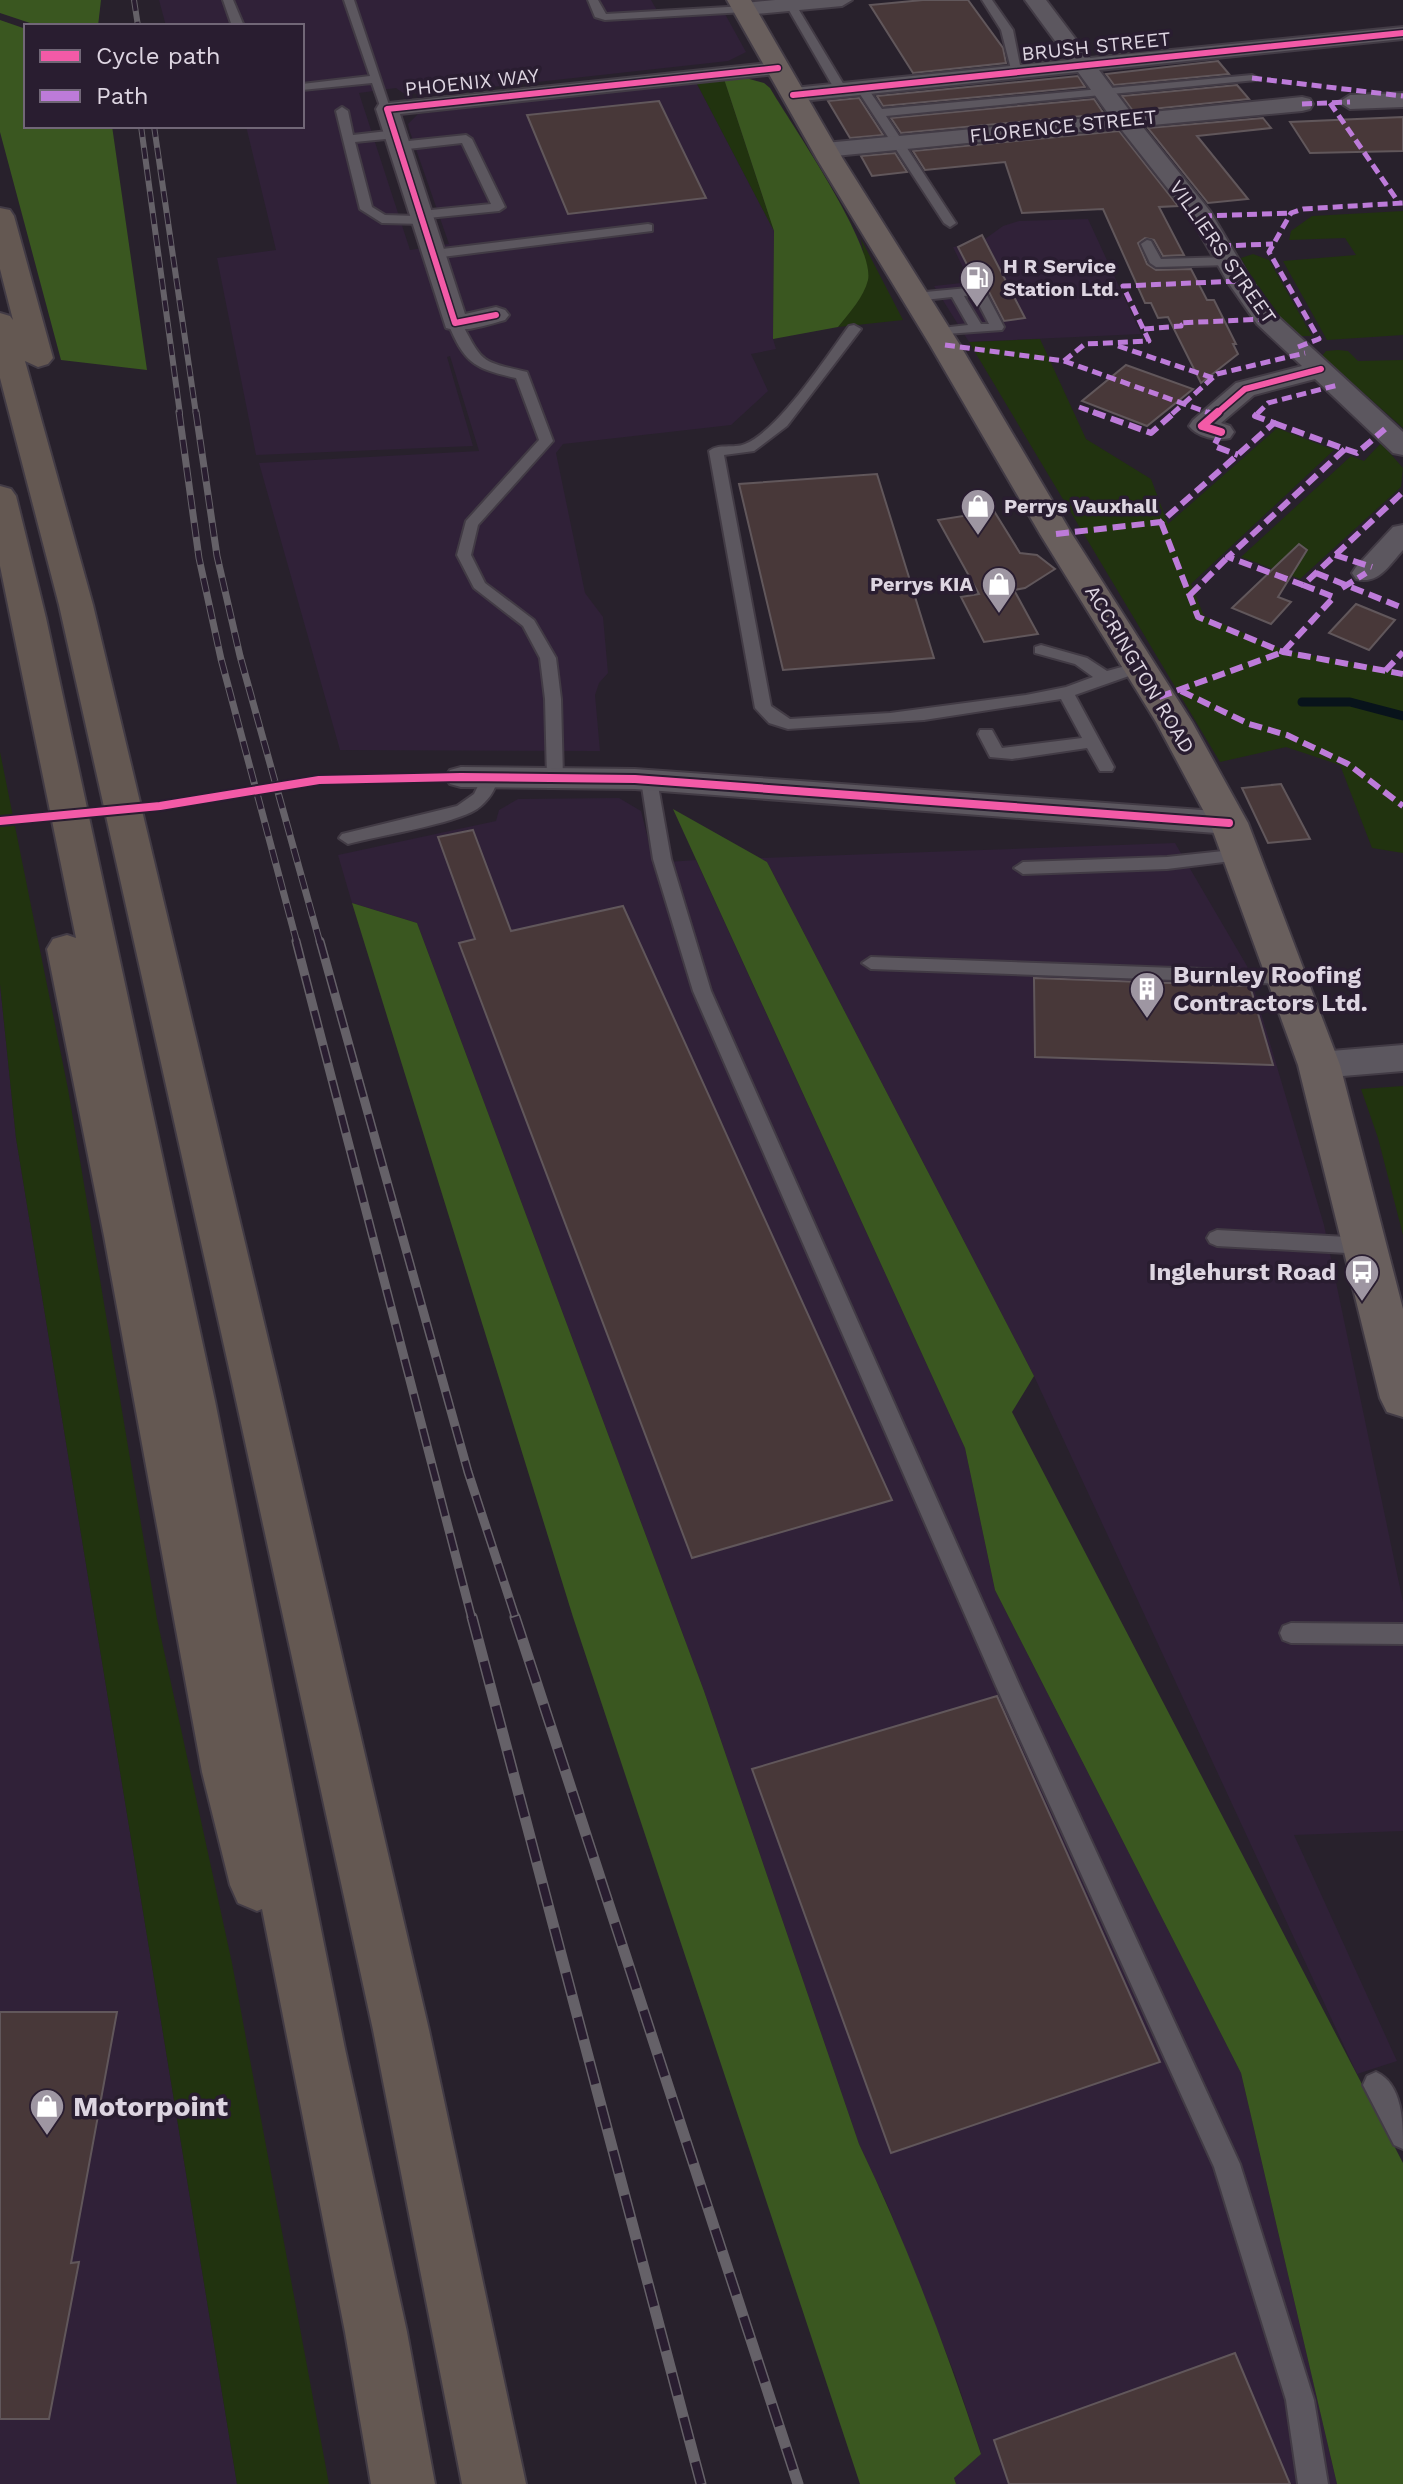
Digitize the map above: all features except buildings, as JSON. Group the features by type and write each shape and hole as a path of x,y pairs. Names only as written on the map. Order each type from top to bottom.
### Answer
{"highway":[{"path":"0,216 107,625 138,768 150,854 159,963"},
{"path":"0,322 76,605 159,963 401,2030 494,2484"},
{"path":"0,496 29,618 192,1401 316,2049 376,2332 403,2484"},
{"path":"0,627 126,1236 228,1772 266,1918 316,2049"}],"main road":[{"name":"ACCRINGTON ROAD","path":"742,4 825,150 1056,534 1140,667 1229,823 1319,1065 1403,1398"}],"street":[{"path":"742,4 791,5 842,0"},
{"name":"VILLIERS STREET","path":"1035,0 1202,216 1239,281 1266,319 1403,447"},
{"name":"BRUSH STREET","path":"785,82 852,89 1403,33"},
{"path":"1230,50 1273,106"},
{"name":"PHOENIX WAY","path":"455,323 387,109 785,82"},
{"path":"1350,102 1400,100"},
{"name":"FLORENCE STREET","path":"825,150 1302,104"},
{"path":"455,323 496,315"},
{"path":"1221,432 1202,426 1245,389 1321,369"},
{"path":"1366,573 1403,533"},
{"path":"476,777 649,780 1229,823"},
{"path":"1319,1065 1403,1058"}],"lane":[{"path":"228,0 237,24"},
{"path":"349,0 387,109"},
{"path":"593,0 599,15 605,17 742,4"},
{"path":"987,0 1007,30 1018,73"},
{"path":"791,5 852,89 879,113 950,223"},
{"path":"879,113 1252,78"},
{"path":"304,87 375,79"},
{"path":"342,111 348,139 366,209 382,219 499,207 466,139 348,139"},
{"path":"434,254 648,228"},
{"path":"1147,244 1156,263 1229,261"},
{"path":"915,297 978,291 997,327 937,332"},
{"path":"962,292 982,329"},
{"path":"455,323 463,345 483,367 522,375 546,441 471,524 464,555 479,585 529,623 548,658 553,699 555,778"},
{"path":"854,329 782,423 749,448 716,451 763,708 775,719 788,724 914,715 1065,692 1086,687 1103,676 1140,667"},
{"path":"1041,650 1081,661 1103,676"},
{"path":"1065,692 1106,767"},
{"path":"986,734 996,753 1012,754 1092,742"},
{"path":"348,838 462,810 476,802 487,789 476,777"},
{"path":"649,780 662,859 702,991 1002,1672 1227,2164 1300,2400 1313,2484"},
{"path":"1023,868 1167,863 1242,855"},
{"path":"871,963 1287,978"},
{"path":"1217,1238 1365,1246"},
{"path":"1291,1633 1403,1634"},
{"path":"1376,2085 1403,2136"}],"shaded area":[{"path":"159,0 651,0 662,19 725,14 746,52 728,61 429,94 403,93 396,88 359,93 410,250 449,244 408,124 418,114 696,82 774,231 773,339 776,349 751,354 768,391 731,425 563,444 556,453 585,593 603,617 608,673 599,683 595,695 600,751 340,750 259,463 479,451 450,356 447,357 473,446 256,455 217,258 276,250 246,128 304,128 304,24 165,24"},
{"path":"1088,219 1141,334 969,342 934,286 970,282 953,247 982,244 1003,226 1019,221"},
{"path":"619,798 641,811 654,863 696,860 965,1448 995,1590 1241,2073 1337,2484 956,2484 954,2478 981,2453 955,2375 888,2206 859,2144 704,1691 417,923 352,903 338,855 496,821 499,810 518,799"},
{"path":"1175,843 1247,966 1324,1225 1403,1602 1403,1831 1294,1835 1397,2061 1357,2074 1034,1376 767,862 760,858"},
{"path":"0,984 16,1138 237,2484 0,2484"}],"green space":[{"path":"0,0 101,0 98,24 33,24 0,13"},
{"path":"0,20 24,28 24,128 112,128 147,370 61,360 0,132"},
{"path":"742,77 764,83 770,88 830,184 859,240 867,263 868,280 860,299 838,327 773,339 774,231 724,79"},
{"path":"724,79 774,231 696,82"},
{"path":"1403,211 1403,335 1327,340 1283,261 1356,255 1345,238 1289,240 1291,231 1312,216"},
{"path":"861,239 903,320 838,327 858,301 868,278"},
{"path":"1253,254 1269,260 1312,336 1297,336 1272,310 1241,258"},
{"path":"1040,339 1086,439 1151,479 1168,524 1277,428 1334,450 1191,584 1204,616 1286,651 1403,671 1403,853 1372,848 1340,765 1286,747 1220,762 969,342"},
{"path":"1326,351 1348,351 1358,361 1403,360 1403,428 1322,356"},
{"path":"1381,443 1403,468 1401,487 1300,579 1241,557 1351,456 1364,461"},
{"path":"0,752 68,1089 157,1619 232,1963 329,2484 237,2484 16,1138 0,984"},
{"path":"673,809 767,862 1034,1376 1012,1412 1403,2163 1403,2484 1337,2484 1241,2073 995,1590 965,1448"},
{"path":"352,903 417,923 704,1691 859,2144 909,2258 968,2414 981,2454 954,2478 956,2484 860,2484 573,1617"},
{"path":"1403,1086 1403,1235 1378,1138 1361,1089"}],"waterway":[{"path":"1302,702 1350,702 1403,716"}],"railway":[{"path":"134,0 138,24"},
{"path":"141,128 180,414"},
{"path":"154,128 196,414"},
{"path":"179,412 199,558 221,659 297,943"},
{"path":"196,412 217,556 240,656 320,943"},
{"path":"296,941 472,1619"},
{"path":"320,941 468,1472 516,1619"},
{"path":"472,1617 701,2484"},
{"path":"515,1617 798,2484"}],"marked path":[{"path":"1252,78 1403,96"},
{"path":"1302,104 1350,102"},
{"path":"1330,103 1399,203"},
{"path":"1298,347 1319,339 1269,252 1291,213 1303,209 1403,203"},
{"path":"1202,216 1291,213"},
{"path":"1221,246 1273,244"},
{"path":"945,345 1064,361 1085,344 1149,341 1123,286 1239,281"},
{"path":"1144,329 1181,326 1179,323 1266,319"},
{"path":"1118,346 1213,378"},
{"path":"1079,407 1151,433 1217,374 1305,353"},
{"path":"1064,361 1215,415"},
{"path":"1056,534 1161,522 1274,423 1255,416 1268,403 1338,385"},
{"path":"1274,423 1345,449 1228,557 1303,585"},
{"path":"1345,449 1357,453 1385,429"},
{"path":"1221,432 1214,446 1238,455"},
{"path":"1159,697 1283,652 1334,597 1303,585 1403,492"},
{"path":"1161,522 1198,617 1283,652 1403,674"},
{"path":"1335,555 1372,567"},
{"path":"1190,595 1228,557"},
{"path":"1316,573 1403,608"},
{"path":"1342,588 1366,573"},
{"path":"1385,671 1403,652"},
{"path":"1181,691 1249,724 1287,735 1348,764 1403,806"}],"cycle path":[{"path":"793,95 1403,33"},
{"path":"496,315 455,323 387,109 778,68"},
{"path":"1221,432 1202,426 1245,389 1321,369"},
{"path":"0,821 160,806 319,780 461,777 635,779 1229,823"}],"place":[{"name":"H R Service Station Ltd.","path":"977,309"},
{"name":"Perrys Vauxhall","path":"978,537"},
{"name":"Perrys KIA","path":"999,615"},
{"name":"Burnley Roofing Contractors Ltd.","path":"1147,1020"},
{"name":"Inglehurst Road","path":"1362,1303"},
{"name":"Motorpoint","path":"47,2137"}]}
